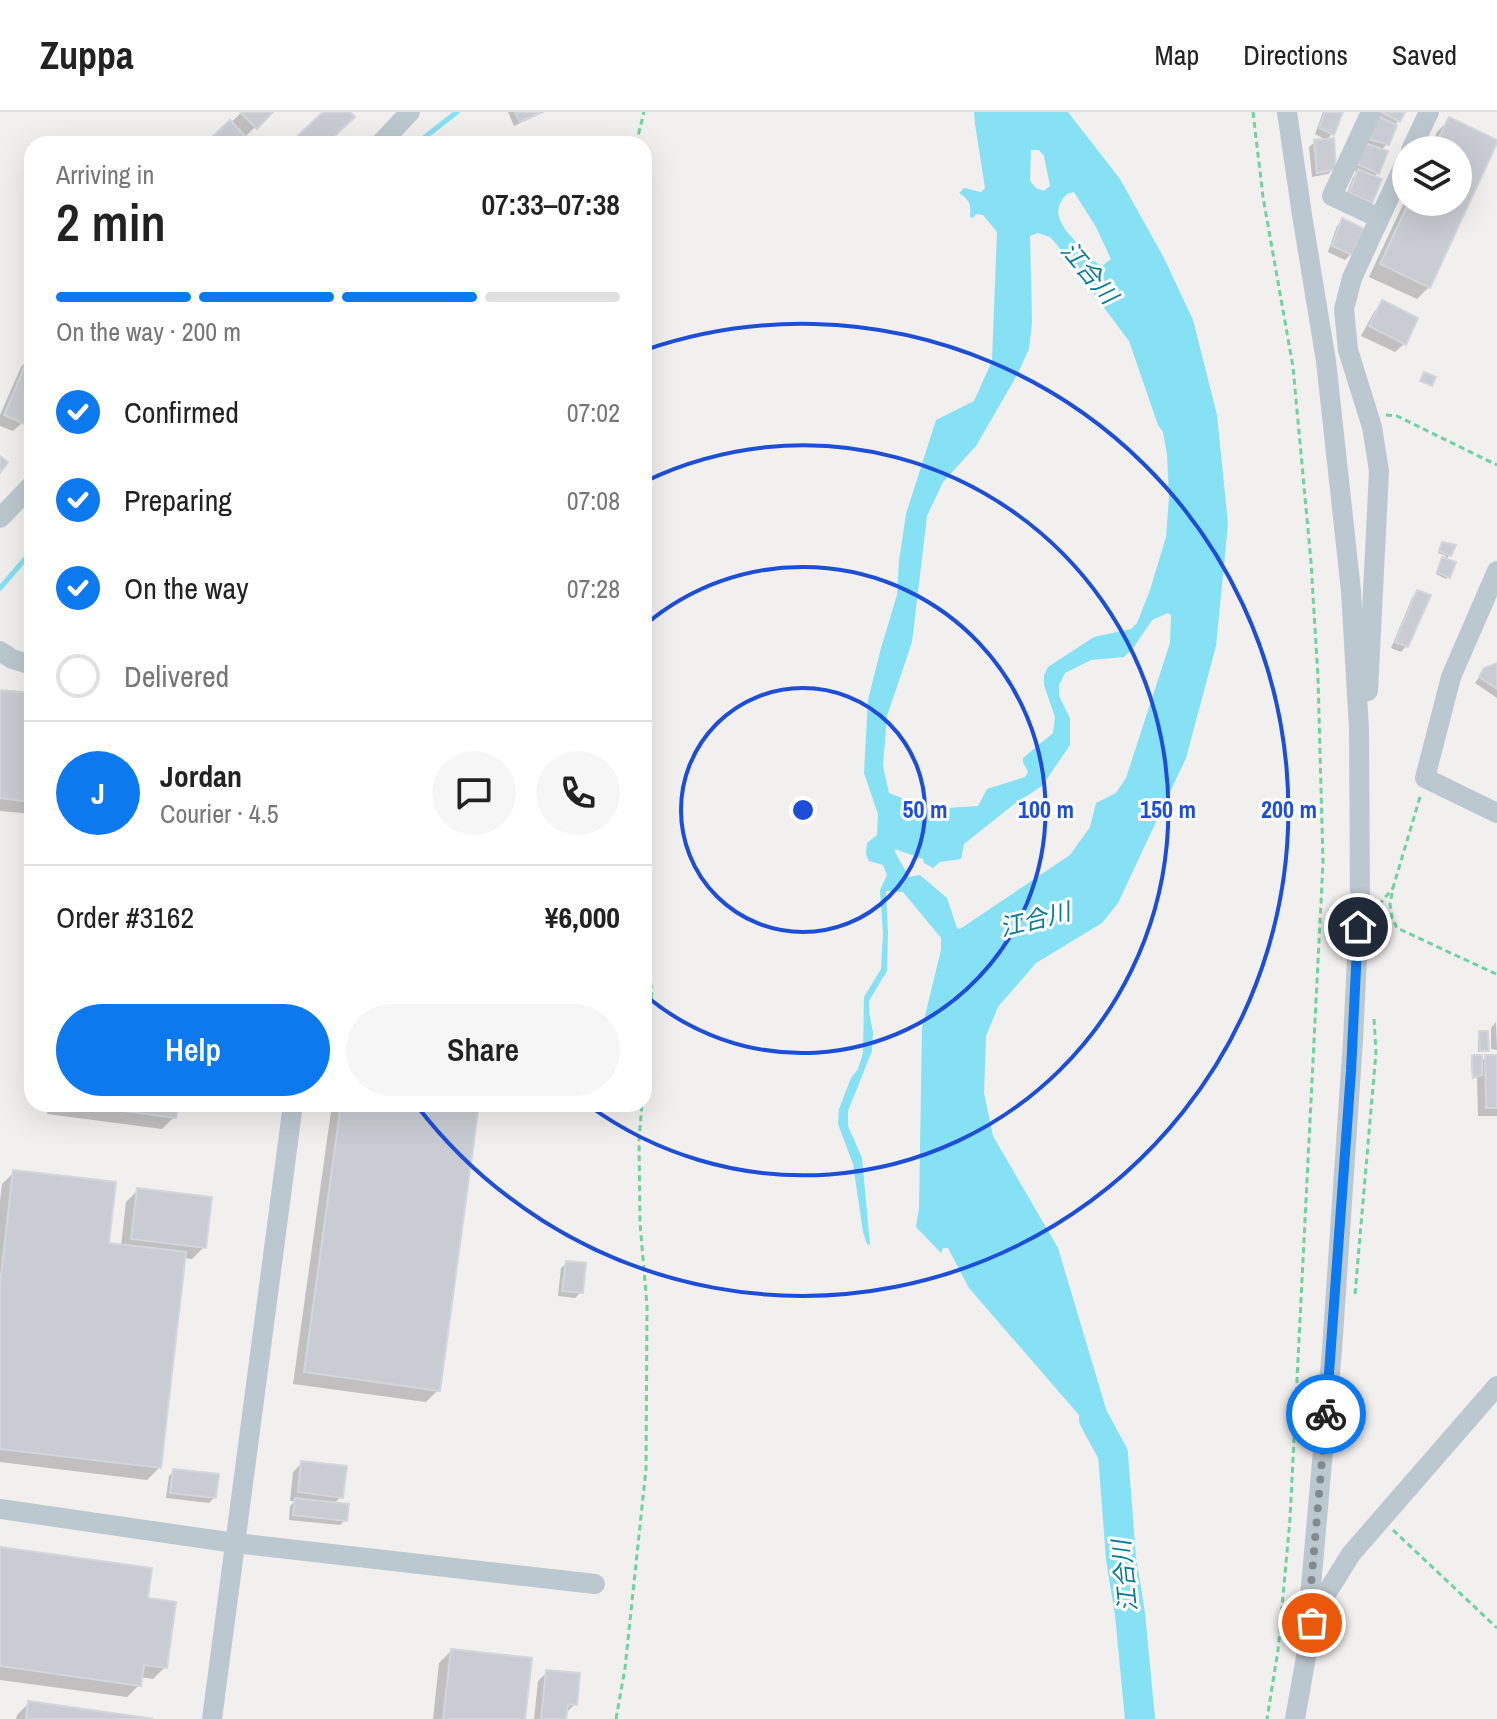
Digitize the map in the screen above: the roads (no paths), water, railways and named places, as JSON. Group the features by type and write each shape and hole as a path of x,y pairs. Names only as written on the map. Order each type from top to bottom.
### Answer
{"street":[{"path":"388,136 410,112"},
{"path":"1287,112 1326,361 1351,591 1359,729 1360,899 1332,1350 1310,1597 1312,1623 1295,1719"},
{"path":"1371,112 1332,196 1379,218"},
{"path":"1418,136 1429,112"},
{"path":"1359,729 1369,687 1378,457 1348,350 1344,309 1352,278 1392,191"},
{"path":"0,518 24,493"},
{"path":"1494,579 1497,608"},
{"path":"1494,579 1451,677 1425,778 1497,813"},
{"path":"0,651 24,663"},
{"path":"212,1719 292,1112"},
{"path":"1312,1623 1351,1554 1497,1386"},
{"path":"0,1509 235,1543 595,1584"}],"water":[{"path":"974,112 1068,112 1120,179 1164,258 1193,320 1217,415 1228,524 1216,646 1186,758 1118,903 1102,923 1036,963 998,1007 986,1036 984,1093 993,1136 1058,1248 1123,1466 969,1288 948,1248 943,1248 941,1253 916,1227 919,1208 922,1028 941,950 941,938 903,892 886,891 887,971 869,1001 872,1051 848,1111 848,1126 862,1158 870,1245 863,1232 853,1164 838,1124 839,1109 863,1053 864,997 881,969 883,933 880,890 887,875 883,865 869,861 866,854 867,843 877,835 878,814 864,773 868,700 897,595 906,514 936,420 974,401 992,361 997,232 983,215 970,217 969,203 959,193 964,188 981,192 985,188","holes":["1031,150 1039,150 1044,156 1050,186 1044,191 1030,181","1074,192 1096,227 1111,259 1102,266 1086,254 1060,220 1059,208 1067,194","1038,233 1050,237 1129,341 1163,432 1169,497 1166,537 1137,623 1131,629 1094,637 1048,667 1044,685 1055,717 1053,733 1023,758 1028,772 1025,777 987,789 978,806 931,809 889,793 883,766 887,716 912,642 927,516 943,482 976,446 1029,349 1032,322 1030,236","1168,613 1171,615 1170,643 1126,778 1116,793 1096,803 1090,827 1070,855 960,929 957,928 947,898 920,875 909,877 895,849 923,859 933,868 940,862 961,859 964,844 1042,786 1070,745 1070,718 1059,696 1059,685 1065,673 1091,660 1124,657 1152,620"]}],"waterway":[{"path":"426,136 457,112"},
{"path":"0,588 24,560"},
{"name":"江合川","path":"1094,1419 1113,1454 1121,1558 1140,1719"}]}
